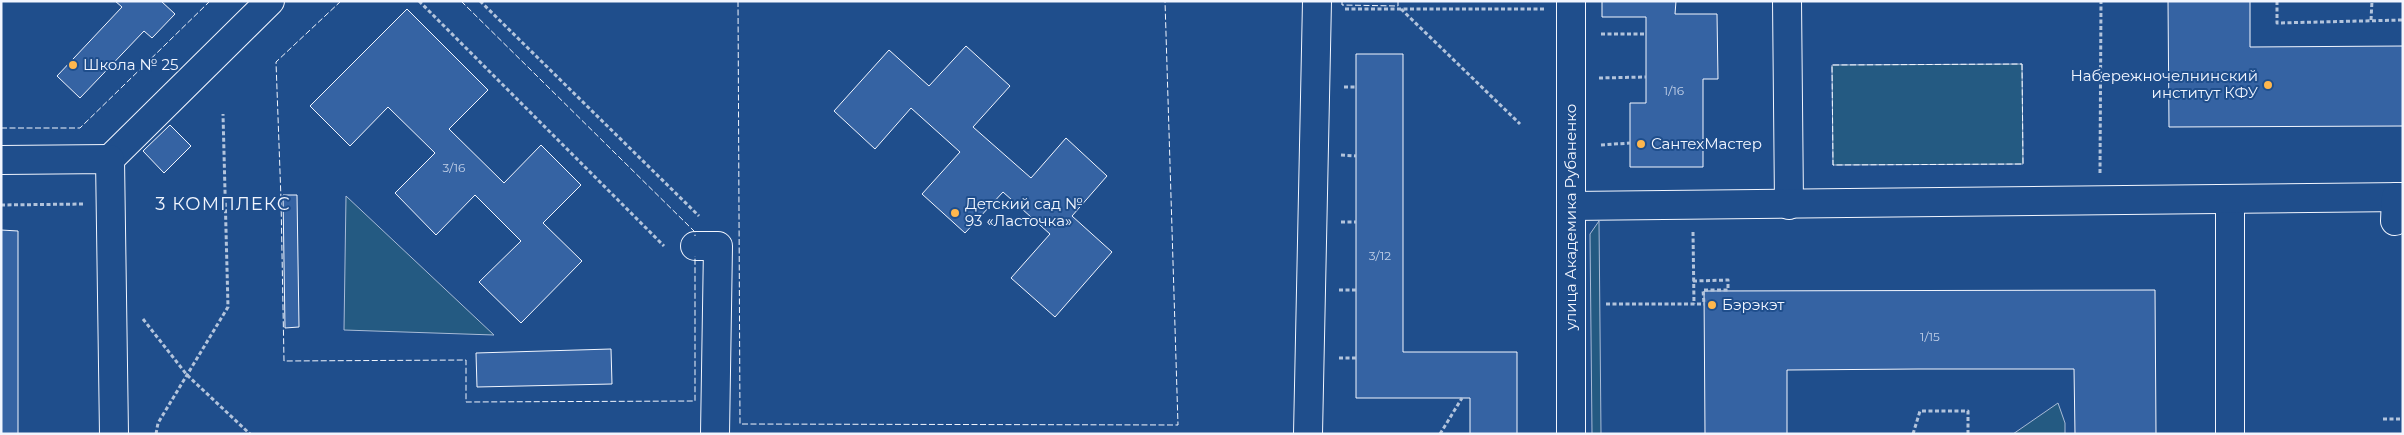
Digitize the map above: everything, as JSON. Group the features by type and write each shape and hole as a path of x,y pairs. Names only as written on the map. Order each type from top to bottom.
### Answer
{"street":[{"path":"1,160 110,159 270,1"},
{"path":"1787,1 1789,205"},
{"path":"1308,434 1317,5"},
{"name":"улица Академика Рубаненко","path":"1571,5 1571,434"},
{"path":"110,159 114,434"},
{"path":"2230,200 2230,434"},
{"path":"1571,206 2230,200 2398,205"},
{"path":"707,246 715,434"}],"path":[{"path":"419,1 664,246"},
{"path":"480,1 719,236 707,246"},
{"path":"2101,1 2101,201"},
{"path":"2277,1 2277,23 2403,20"},
{"path":"2371,20 2372,1"},
{"path":"1317,5 1400,9 1571,5"},
{"path":"1400,9 1520,124"},
{"path":"1592,34 1646,34"},
{"path":"1599,78 1646,77"},
{"path":"156,434 158,423 228,308 223,114"},
{"path":"1601,144 1630,143"},
{"path":"1,205 111,204"},
{"path":"1693,205 1694,304"},
{"path":"1606,304 1704,304 1703,290 1728,290 1728,280 1694,281"},
{"path":"141,316 187,375 250,434"},
{"path":"1440,434 1462,398"},
{"path":"1914,434 1920,411 1968,411 1968,434"},
{"path":"2383,419 2403,419"}],"shaded area":[{"path":"2022,64 2023,164 1833,165 1832,65"},
{"path":"346,196 494,335 344,330"},
{"path":"1599,221 1601,434 1592,434 1590,234"},
{"path":"2058,403 2065,423 2065,434 2013,434"}],"building":[{"path":"115,1 161,1 175,14 152,38 144,31 80,98 57,76 122,7"},
{"path":"1602,1 1676,1 1675,14 1717,14 1718,79 1703,79 1703,167 1630,167 1630,103 1646,103 1646,17 1602,17"},
{"path":"2168,1 2250,1 2250,47 2403,46 2403,126 2169,127"},
{"path":"407,9 488,90 449,129 504,183 541,145 581,185 543,223 582,261 521,323 479,282 521,241 475,195 436,235 395,193 435,153 388,107 350,146 310,106"},
{"path":"966,46 1010,86 973,127 1031,178 1066,138 1107,176 1072,216 1112,252 1055,317 1011,278 1050,234 1003,192 965,233 922,194 960,152 911,108 875,149 834,111 889,50 929,86"},
{"path":"1356,54 1403,54 1403,352 1517,352 1517,434 1470,434 1470,398 1356,398"},
{"path":"170,125 191,146 164,173 143,151"},
{"path":"283,195 297,195 299,327 285,328"},
{"path":"1,230 18,231 18,434 1,434"},
{"path":"2155,290 2156,434 2075,434 2074,369 1918,369 1787,370 1787,434 1705,434 1704,291"},
{"path":"611,349 612,384 477,387 476,353"}],"fence":[{"path":"1,128 80,128 210,1"},
{"path":"341,1 276,62 284,361 466,360 466,402 695,401 695,256"},
{"path":"461,1 695,232 695,236"},
{"path":"738,1 740,424 1178,425 1165,1"},
{"path":"1342,1 1342,5 1398,6 1398,1"},
{"path":"2022,64 2023,164 1833,165 1832,65 2022,64"}],"place":[{"name":"Школа № 25","path":"73,65"},
{"name":"Набережночелнинский институт КФУ","path":"2268,85"},
{"name":"СантехМастер","path":"1641,144"},
{"name":"Детский сад № 93 «Ласточка»","path":"955,213"},
{"name":"Бэрэкэт","path":"1712,305"}],"district":[{"name":"3 КОМПЛЕКС","path":"223,204"}]}
